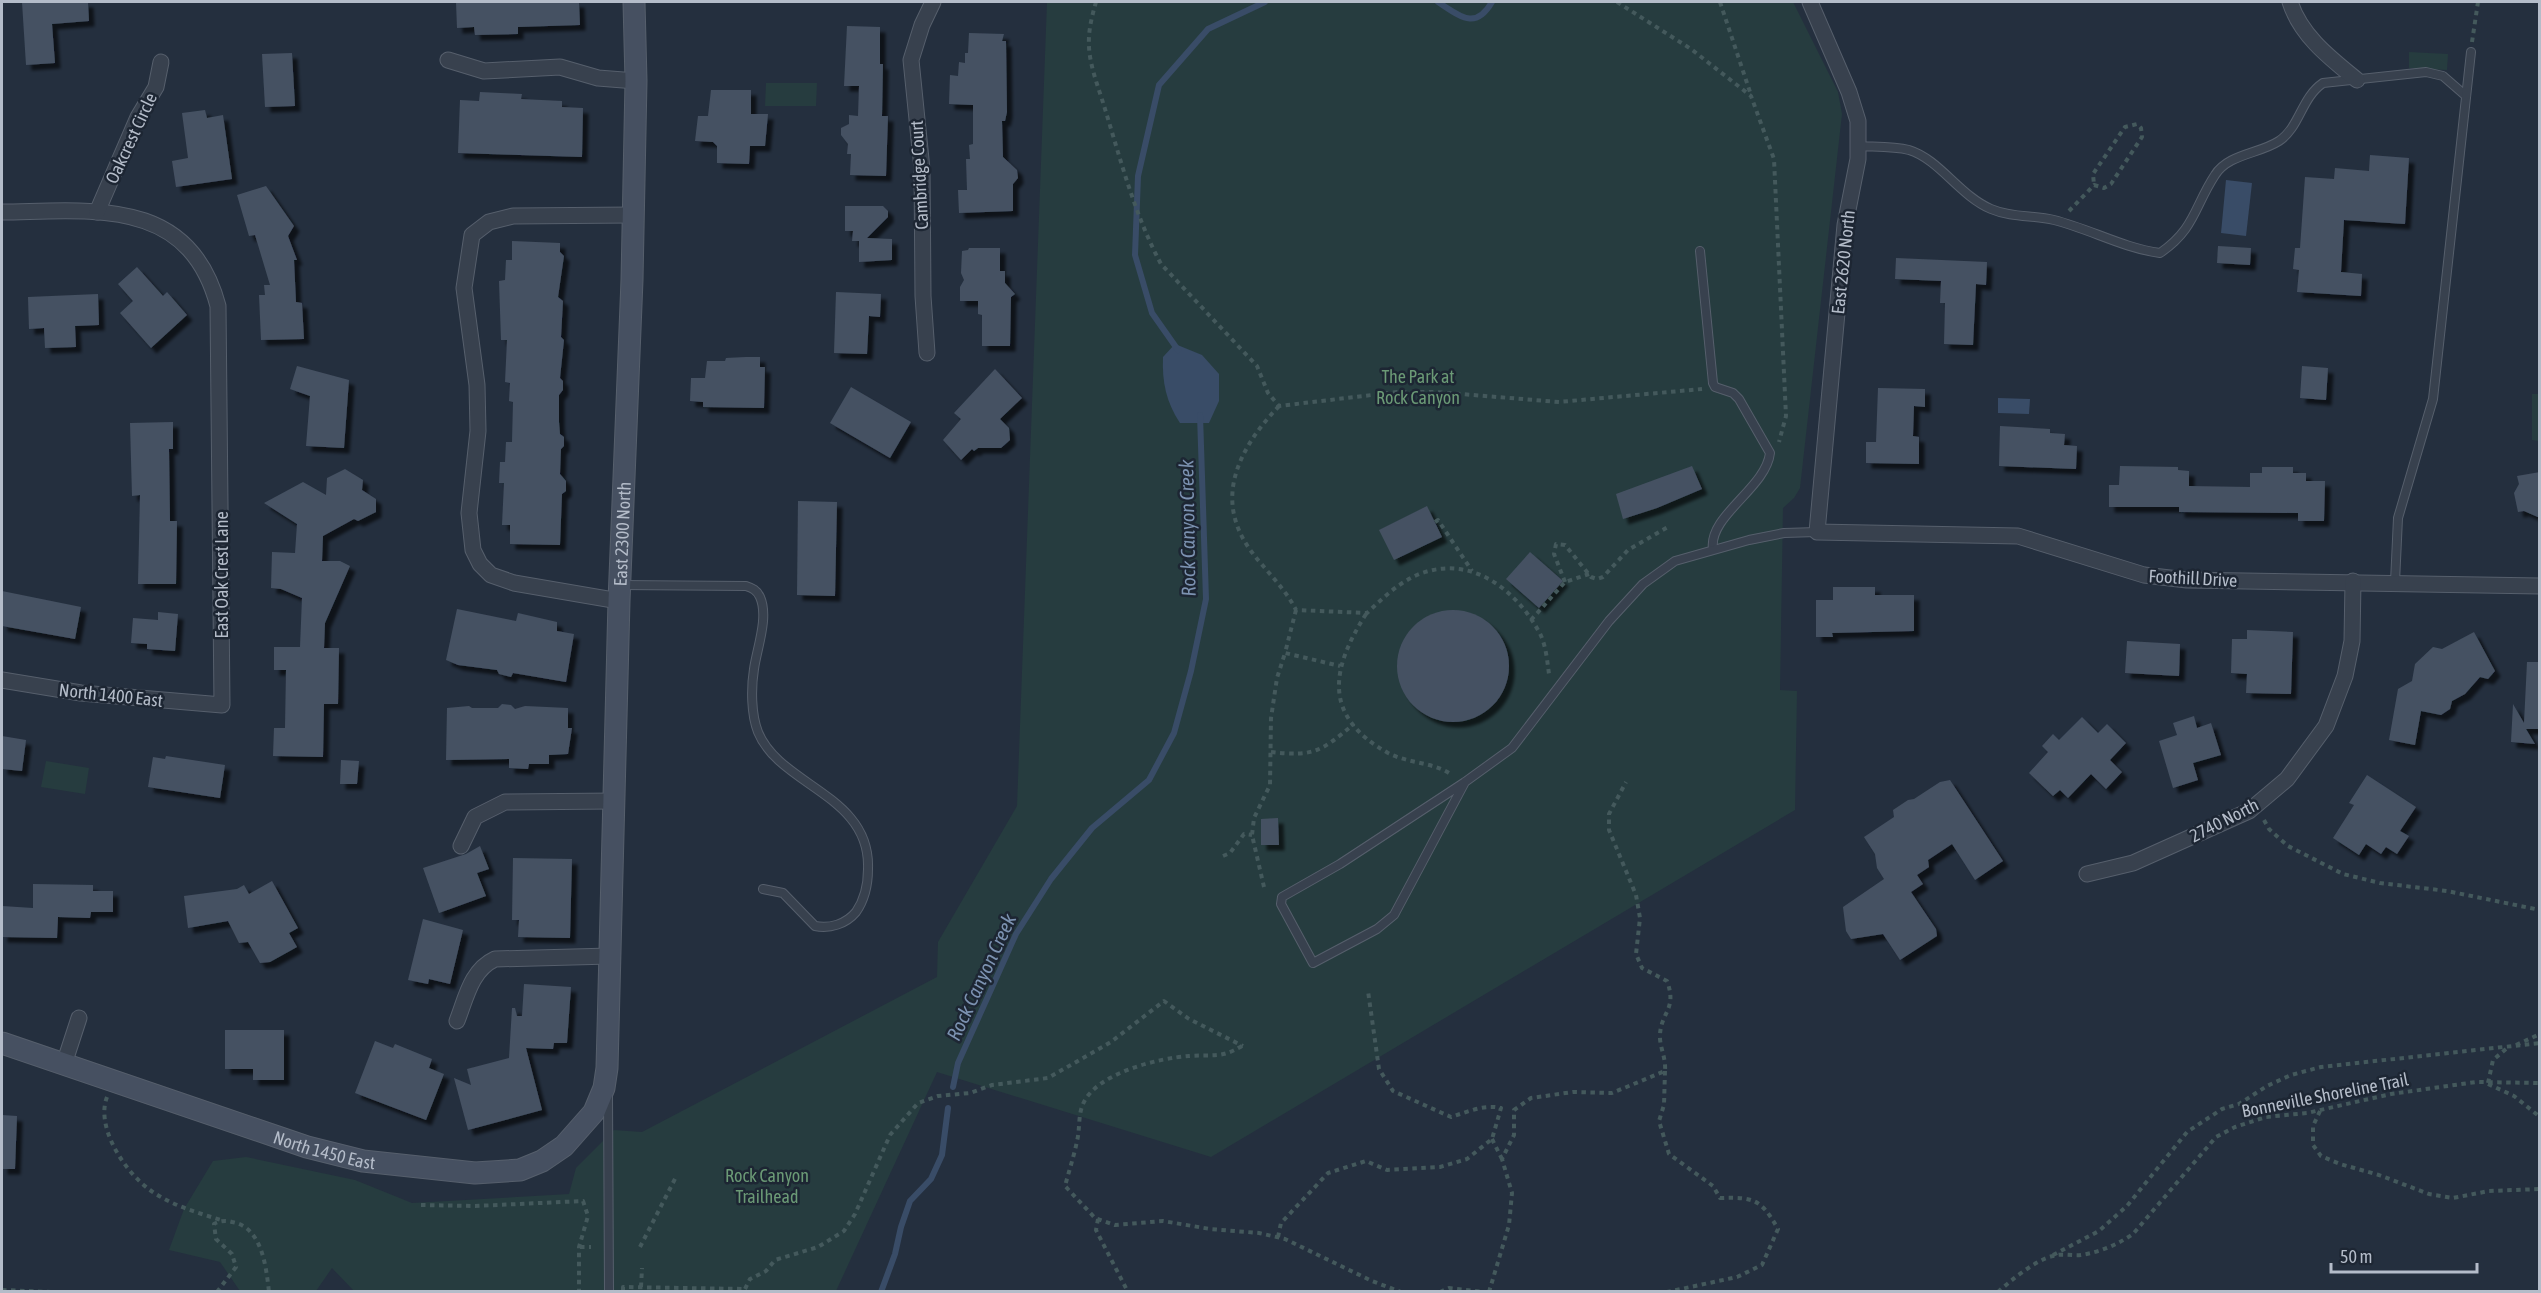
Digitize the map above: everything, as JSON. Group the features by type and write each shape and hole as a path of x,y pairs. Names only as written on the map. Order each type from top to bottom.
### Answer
{"street":[{"name":"East 2300 North","path":"607,1068 619,593 632,280 636,81 634,2"},
{"name":"Cambridge Court","path":"927,352 923,296 922,169 911,60 922,25 933,2"},
{"name":"East 2620 North","path":"1810,2 1849,92 1858,121 1858,146 1845,225 1817,532"},
{"path":"2290,2 2294,13 2311,39 2357,80"},
{"path":"448,60 484,71 560,67 598,78 636,81"},
{"name":"Oakcrest Circle","path":"97,212 138,117 156,87 161,63"},
{"name":"East Oak Crest Lane","path":"2,212 97,212 143,218 175,236 194,254 208,277 218,306 222,705"},
{"path":"619,593 514,583 491,575 480,564 470,533 478,431 473,343 464,288 472,235 489,222 513,216 632,215"},
{"name":"Foothill Drive","path":"1817,532 2018,536 2144,576 2187,580 2353,581 2540,586"},
{"name":"2740 North","path":"2087,874 2133,863 2258,805 2287,779 2307,756 2326,726 2337,701 2352,641 2353,581"},
{"name":"North 1400 East","path":"2,680 81,693 222,705"},
{"path":"460,846 475,817 505,802 614,801"},
{"path":"457,1022 475,974 484,964 495,959 610,956"},
{"path":"64,1064 79,1018"},
{"name":"North 1450 East","path":"2,1043 307,1148 393,1165 491,1173 532,1166 564,1146 594,1112 604,1088 607,1068"}],"lane":[{"path":"2395,582 2398,518 2433,399 2470,52"},
{"path":"1858,146 1908,150 1923,157 1963,193 2009,216 2059,222 2118,243 2160,253 2186,231 2214,175 2225,162 2259,152 2280,140 2291,130 2312,90 2323,83 2426,72 2443,76 2466,96"},
{"path":"1700,252 1715,387 1733,393 1739,399 1768,449 1765,468 1714,535 1713,549"},
{"path":"1465,782 1394,915 1377,929 1313,963 1281,904 1282,897 1340,864 1465,782 1512,748 1609,621 1643,584 1675,561 1713,549 1784,533 1817,532"},
{"path":"619,593 746,586 755,589 760,597 763,614 753,682 753,703 758,732 771,753 847,812 860,832 869,858 868,879 862,903 851,917 836,926 815,926 783,893 763,889"},
{"path":"607,1068 609,1292"}],"path":[{"path":"1096,2 1090,22 1089,46 1133,199 1161,264 1257,366 1268,393 1279,406"},
{"path":"1617,2 1691,49 1751,96"},
{"path":"1720,2 1774,159 1786,416 1780,440 1768,449"},
{"path":"2470,52 2478,2"},
{"path":"2059,222 2094,185 2093,174 2125,127 2128,124 2137,124 2141,128 2142,137 2111,184 2104,188 2094,185"},
{"path":"1367,613 1296,610 1249,549 1237,527 1231,503 1238,465 1256,431 1279,406 1397,392 1436,392 1558,402 1715,387"},
{"path":"1435,522 1438,520 1472,571"},
{"path":"1565,582 1554,550 1560,542 1594,579 1603,577 1628,550 1668,527"},
{"path":"1449,773 1388,753 1365,737 1354,724 1338,695 1340,666 1353,634 1367,613 1396,586 1422,573 1464,567 1504,587 1531,620 1539,631 1549,674"},
{"path":"1531,620 1565,582 1589,574"},
{"path":"1264,886 1252,835 1254,818 1270,785 1273,701 1296,610"},
{"path":"1285,653 1340,666"},
{"path":"1271,752 1290,754 1317,752 1354,724"},
{"path":"1626,782 1609,814 1609,830 1636,895 1640,918 1636,954 1642,968 1667,981 1671,993 1672,1004 1662,1023 1660,1041 1666,1059 1664,1104 1659,1121 1669,1154 1713,1186 1720,1198 1746,1197 1764,1205 1778,1229 1762,1265 1737,1277 1667,1292"},
{"path":"2258,805 2269,829 2288,846 2343,874 2380,883 2447,891 2540,910"},
{"path":"1223,856 1230,853 1244,834 1252,835"},
{"path":"1278,1238 1281,1223 1328,1173 1366,1161 1387,1170 1440,1167 1467,1159 1492,1140 1501,1107 1484,1108 1451,1117 1393,1091 1379,1069 1368,991"},
{"path":"623,1292 623,1287 746,1290 750,1279 766,1271 775,1260 818,1248 844,1231 855,1214 890,1135 918,1103 938,1096 970,1093 992,1085 1048,1078 1111,1042 1164,1001 1189,1019 1243,1046 1226,1056 1189,1056 1143,1063 1112,1078 1089,1095 1082,1105 1078,1141 1065,1186 1098,1219 1115,1225 1162,1221 1278,1238 1401,1292"},
{"path":"2540,1034 2510,1047 2493,1060 2488,1083 2514,1096 2540,1117"},
{"path":"2052,1256 2099,1231 2127,1206 2187,1132 2222,1109 2239,1104 2267,1086 2291,1075 2321,1067 2540,1043"},
{"path":"1502,1160 1514,1135 1514,1110 1531,1098 1573,1092 1612,1093 1665,1071"},
{"path":"113,1081 105,1101 105,1120 114,1144 128,1167 142,1183 165,1199 224,1221 241,1224 251,1231 259,1246 269,1292"},
{"name":"Bonneville Shoreline Trail","path":"1998,1292 2009,1281 2052,1256 2080,1255 2102,1250 2133,1234 2216,1137 2235,1127 2266,1117 2320,1111 2370,1097 2476,1083 2540,1083"},
{"path":"2320,1111 2313,1126 2313,1145 2321,1156 2340,1164 2379,1175 2429,1194 2453,1198 2489,1191 2540,1189"},
{"path":"1489,1292 1509,1225 1512,1193 1502,1160 1492,1140"},
{"path":"640,1247 676,1175"},
{"path":"421,1205 475,1206 580,1199 585,1203 588,1216 579,1247 579,1292"},
{"path":"1098,1219 1096,1230 1128,1292"},
{"path":"217,1292 236,1267 232,1254 214,1235 214,1224 224,1221"},
{"path":"579,1247 591,1247"},
{"path":"640,1287 642,1268"},
{"path":"1440,1292 1449,1288 1485,1292"},
{"path":"2,1290 51,1292"}],"green space":[{"name":"The Park at Rock Canyon","path":"1047,2 1793,2 1838,92 1842,114 1800,488 1794,498 1783,508 1780,690 1797,691 1795,810 1211,1157 937,1072 836,1291 355,1292 332,1268 316,1291 240,1291 220,1262 169,1250 184,1209 213,1161 246,1157 355,1180 412,1203 569,1194 576,1168 614,1130 642,1132 937,977 938,942 1017,806"},
{"path":"2409,52 2448,54 2447,70 2409,68"},
{"path":"766,83 817,83 816,106 765,106"},
{"path":"2532,394 2539,394 2539,441 2532,440"},
{"path":"46,761 89,768 85,794 41,787"}],"water":[{"path":"2226,180 2252,183 2246,236 2221,233"},
{"path":"1175,344 1202,355 1219,374 1219,401 1209,423 1180,423 1171,407 1164,383 1163,357"},
{"path":"1998,398 2030,399 2029,414 1998,413"}],"building":[{"path":"22,2 88,2 89,21 52,24 55,63 26,65"},
{"path":"456,2 579,2 580,25 518,27 518,34 475,35 474,27 457,28"},
{"path":"847,26 880,27 880,64 883,64 882,116 888,116 886,176 850,175 851,154 847,154 848,144 841,135 841,128 849,124 849,115 858,116 859,86 844,86"},
{"path":"969,33 1004,34 1002,41 1006,41 1007,112 1005,121 1002,121 1003,157 1017,170 1018,178 1013,184 1013,211 959,213 958,190 967,190 966,159 970,159 969,145 973,144 973,105 949,104 950,75 958,76 959,62 965,63"},
{"path":"292,53 295,106 265,107 262,54"},
{"path":"711,90 751,90 751,114 768,114 765,146 750,146 749,164 717,163 717,146 713,142 695,141 698,116 708,116"},
{"path":"480,92 522,94 521,99 562,101 562,107 583,108 582,157 458,153 460,100 479,101"},
{"path":"205,110 207,118 223,115 232,179 176,187 172,161 188,158 182,113"},
{"path":"2370,155 2409,158 2405,224 2344,220 2341,272 2362,274 2361,296 2297,292 2299,270 2293,269 2295,248 2300,248 2305,177 2334,179 2335,168 2369,171"},
{"path":"266,186 294,226 288,236 297,260 294,260 296,302 302,303 304,339 261,340 259,295 265,295 264,285 270,285 255,235 249,236 237,195"},
{"path":"845,206 883,206 888,211 888,217 867,238 892,239 892,260 859,262 859,241 852,241 853,231 845,231"},
{"path":"512,241 560,243 560,252 564,256 558,297 563,301 561,337 564,340 560,378 563,381 563,390 559,395 560,434 564,437 560,474 566,481 566,491 562,494 560,545 510,544 510,525 502,525 504,483 499,483 500,462 505,462 506,442 512,442 513,402 509,401 510,383 505,382 507,340 501,340 499,281 505,280 506,260 512,260"},
{"path":"2218,246 2251,248 2250,265 2217,263"},
{"path":"969,248 1000,248 1000,271 1005,271 1005,283 1015,294 1011,297 1010,346 982,346 982,315 978,314 978,301 960,301 960,287 964,280 961,273 962,251"},
{"path":"1896,258 1987,262 1986,285 1976,284 1973,345 1944,344 1945,303 1940,303 1941,281 1895,279"},
{"path":"137,267 163,296 167,292 187,315 151,348 120,313 133,301 118,284"},
{"path":"836,292 881,294 880,317 869,316 867,354 834,353"},
{"path":"98,294 99,325 75,326 76,347 45,348 44,328 29,329 28,297"},
{"path":"760,357 760,367 765,367 764,408 703,407 703,402 690,401 691,378 705,378 707,361"},
{"path":"297,366 349,380 344,448 306,446 310,396 290,389"},
{"path":"2302,366 2328,368 2326,400 2300,398"},
{"path":"995,369 1022,398 1000,419 1009,428 1010,440 1001,448 978,448 974,451 972,449 961,460 943,440 961,419 954,413"},
{"path":"851,387 911,422 890,458 830,423"},
{"path":"1878,388 1925,389 1925,407 1914,406 1913,436 1919,437 1919,464 1866,463 1866,442 1876,442"},
{"path":"173,422 173,449 169,449 170,521 177,521 176,584 138,584 140,495 132,496 130,423"},
{"path":"2000,426 2050,429 2050,433 2065,434 2064,445 2077,446 2076,469 1999,466"},
{"path":"1692,466 1702,489 1623,519 1616,494"},
{"path":"2120,466 2178,467 2178,470 2189,471 2189,486 2250,487 2250,473 2262,473 2262,467 2293,467 2293,473 2306,473 2306,481 2325,481 2324,521 2298,521 2298,513 2179,512 2179,507 2109,507 2109,485 2119,485"},
{"path":"345,469 363,480 362,490 376,499 376,512 358,521 354,519 323,536 322,561 340,561 350,566 325,623 324,648 339,648 338,704 324,704 323,757 273,756 274,728 285,728 286,670 274,670 274,647 300,647 302,598 281,589 271,588 272,552 295,553 297,524 264,503 303,482 326,495 327,478"},
{"path":"2540,472 2540,518 2524,511 2518,512 2514,493 2519,484 2517,476"},
{"path":"798,501 837,502 835,596 797,595"},
{"path":"1427,506 1442,537 1394,560 1379,530"},
{"path":"1530,552 1563,581 1539,608 1506,579"},
{"path":"1833,587 1875,587 1875,595 1914,595 1914,631 1832,633 1833,637 1816,637 1816,600 1833,600"},
{"path":"2,591 81,607 75,639 2,626"},
{"path":"457,609 516,621 518,613 557,622 557,631 574,634 566,682 513,673 511,677 499,674 497,670 458,665 446,660"},
{"path":"1453,610 1474,614 1493,626 1505,645 1509,666 1505,687 1493,706 1474,718 1453,722 1432,718 1413,706 1401,687 1397,666 1401,645 1413,626 1432,614"},
{"path":"158,612 178,614 175,651 147,649 147,644 131,643 133,618 158,620"},
{"path":"2247,630 2293,632 2291,694 2246,693 2247,674 2231,673 2232,639 2247,639"},
{"path":"2474,632 2495,671 2488,679 2480,677 2465,694 2452,701 2450,709 2441,715 2421,711 2415,745 2389,740 2398,689 2412,681 2415,664 2433,647 2442,649"},
{"path":"2127,641 2180,644 2179,676 2125,673"},
{"path":"2527,662 2540,662 2540,729 2526,729 2535,744 2511,742 2513,704 2524,723"},
{"path":"502,704 511,705 515,709 525,706 568,708 568,728 572,728 568,754 549,755 549,764 529,764 528,769 509,768 509,759 446,760 447,708 469,706 498,708"},
{"path":"2194,716 2197,728 2211,723 2221,755 2193,763 2198,780 2173,788 2159,741 2177,735 2173,723"},
{"path":"2082,717 2098,733 2107,724 2126,743 2110,760 2122,772 2106,789 2091,774 2068,798 2060,790 2053,796 2029,773 2048,752 2042,746 2053,734 2059,740"},
{"path":"2,736 26,740 22,771 2,769"},
{"path":"166,756 225,765 220,798 148,787 153,757 165,759"},
{"path":"341,760 359,761 357,784 340,784"},
{"path":"2367,775 2416,807 2400,831 2409,836 2397,854 2386,847 2381,854 2366,844 2359,855 2333,838 2354,805 2349,803"},
{"path":"1950,780 2003,861 1975,880 1952,844 1928,860 1929,867 1917,875 1923,884 1911,892 1936,929 1937,936 1900,960 1883,934 1851,939 1846,931 1843,907 1884,879 1877,868 1875,854 1864,837 1894,817 1893,810 1908,800 1914,799 1940,782"},
{"path":"1278,818 1279,845 1261,845 1261,819"},
{"path":"480,846 489,869 477,873 486,896 439,913 423,868 466,854"},
{"path":"513,858 572,859 570,938 518,937 519,920 512,920"},
{"path":"272,881 298,928 289,933 297,947 270,962 260,963 248,942 239,943 228,921 188,928 184,896 237,889 244,885 249,894"},
{"path":"33,884 93,885 93,891 113,891 113,912 91,912 90,918 58,917 57,938 2,937 2,906 33,908"},
{"path":"423,919 463,930 450,984 429,979 428,984 408,980"},
{"path":"524,984 571,987 567,1043 554,1043 553,1049 526,1048 542,1110 468,1130 454,1078 471,1085 467,1069 509,1058 512,1008 515,1008 517,1016 522,1016"},
{"path":"225,1030 284,1030 284,1080 253,1080 253,1069 225,1069"},
{"path":"375,1041 393,1048 395,1044 432,1059 429,1068 444,1074 426,1120 355,1093"},
{"path":"2,1115 17,1116 15,1169 2,1169"}],"waterway":[{"name":"Rock Canyon Creek","path":"1178,350 1152,313 1135,255 1138,176 1159,85 1208,29 1265,2"},
{"name":"Rock Canyon Creek","path":"1438,2 1467,18 1479,16 1492,2"},
{"name":"Rock Canyon Creek","path":"953,1087 958,1063 1016,934 1051,879 1092,828 1149,780 1174,733 1191,671 1206,599 1200,415"},
{"name":"Rock Canyon Creek","path":"881,1292 895,1254 910,1201 931,1179 942,1155 948,1108"}],"park label":[{"name":"Rock Canyon Trailhead","path":"767,1185"}]}
